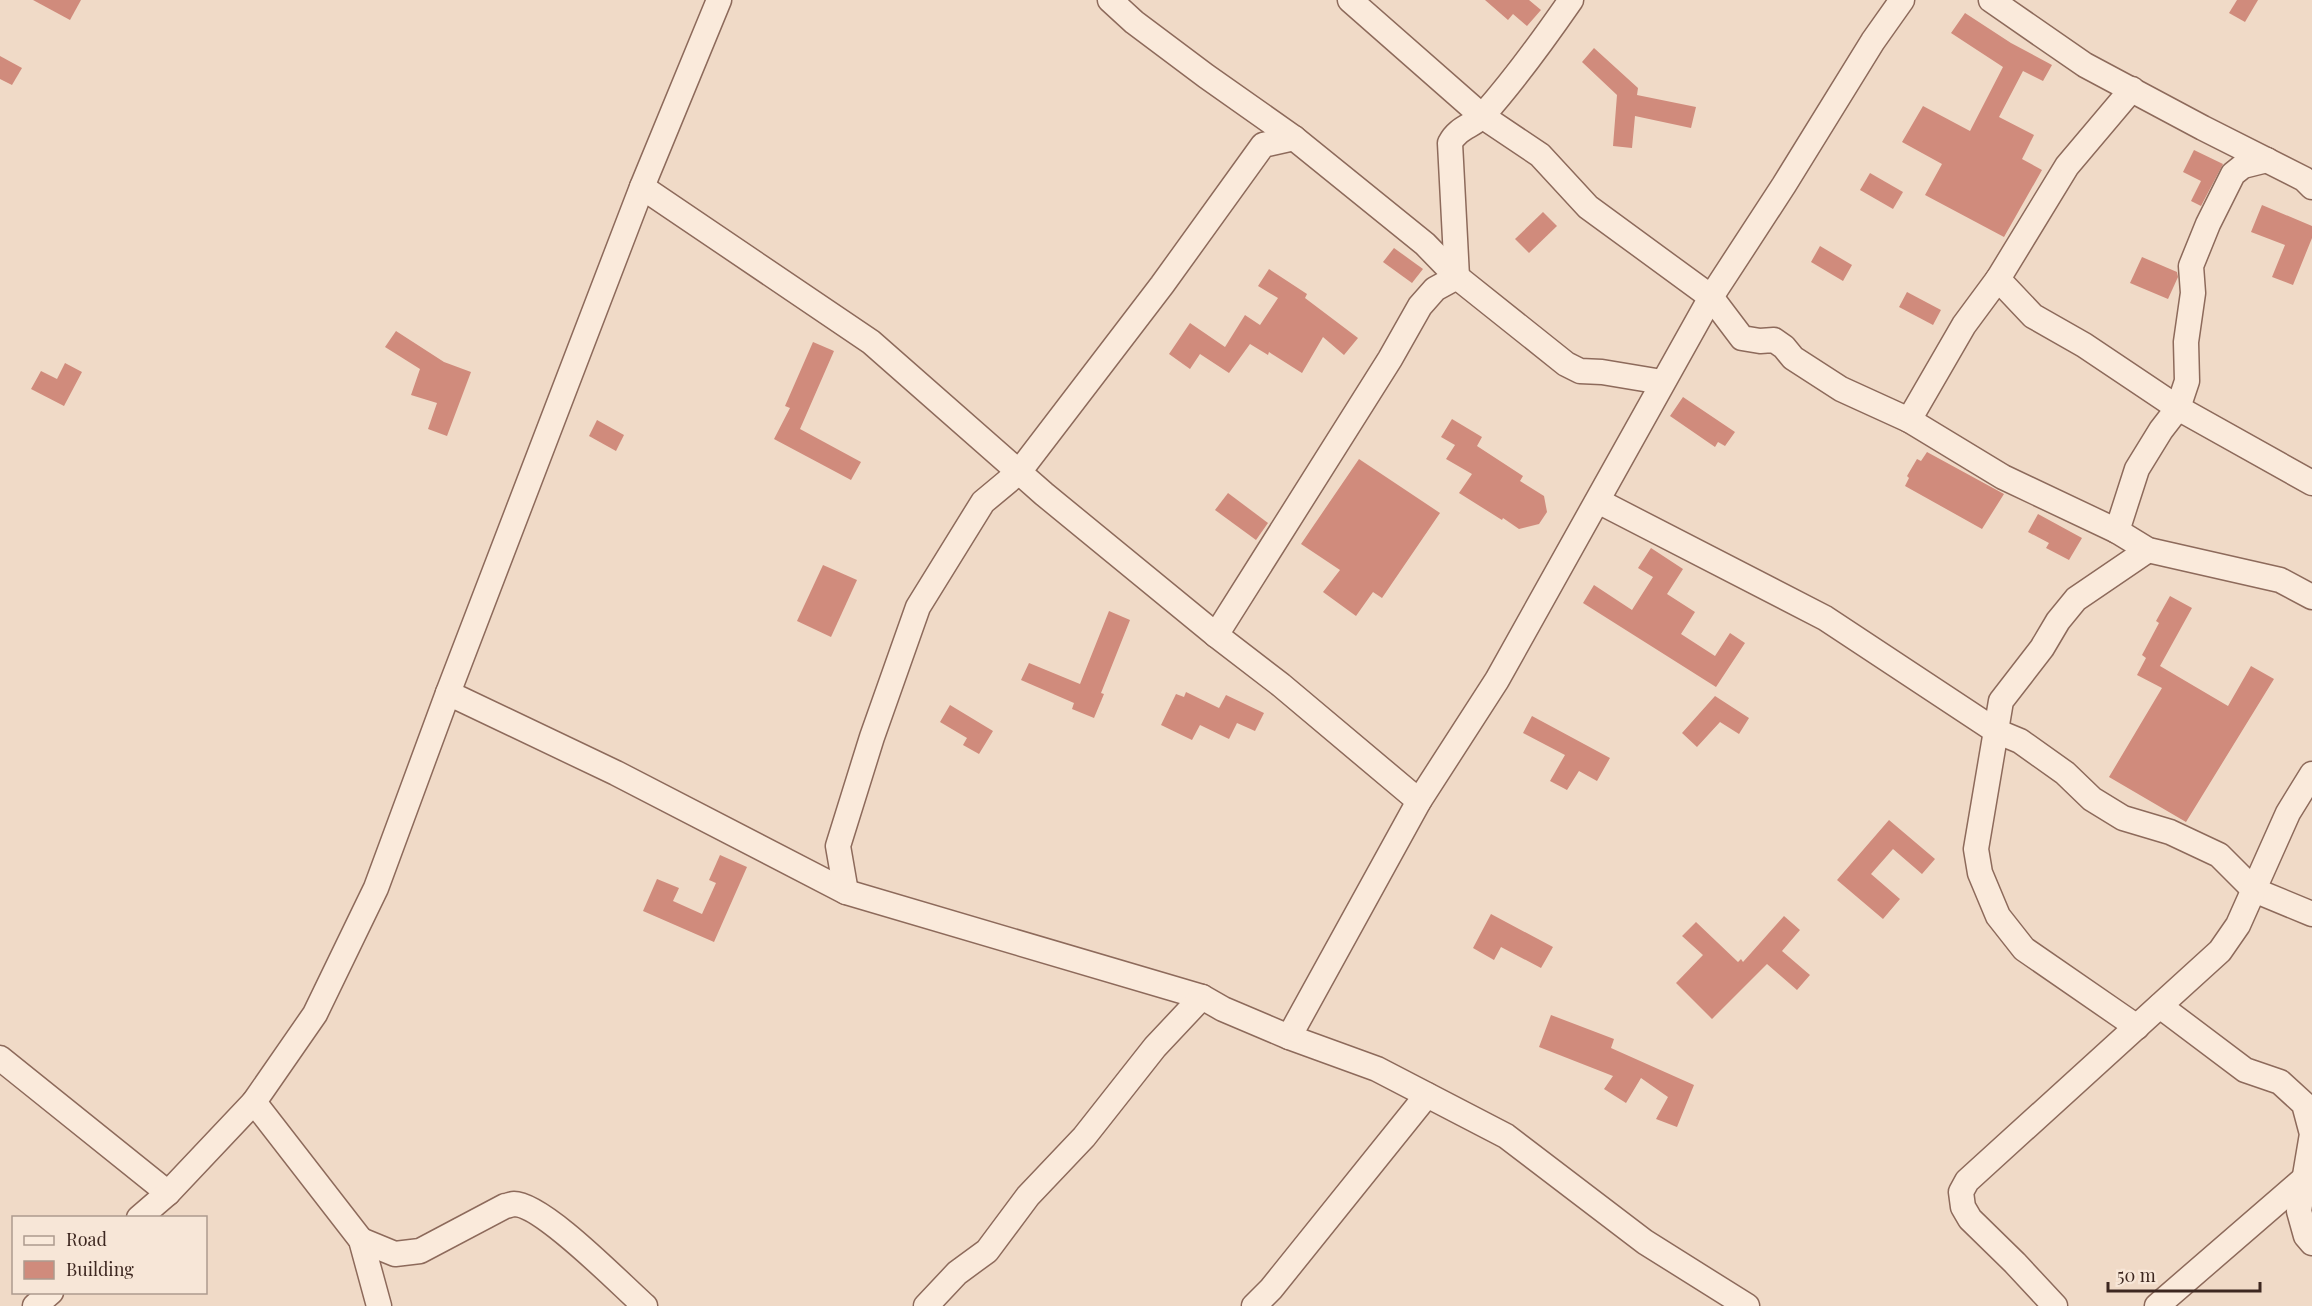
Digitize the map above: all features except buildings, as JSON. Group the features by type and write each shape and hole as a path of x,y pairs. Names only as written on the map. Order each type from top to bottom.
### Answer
{"street":[{"path":"141,1216 168,1193 254,1102 315,1014 376,888 448,693 642,187 719,0"},
{"path":"1110,0 1134,22 1294,138 1425,244 1457,277 1566,364 1580,371 1602,372 1662,382"},
{"path":"1350,0 1482,116 1540,155 1588,207 1711,297 1742,338 1760,341 1774,340 1793,358 1841,389 1909,420 2003,477 2117,531 2148,550 2280,580 2312,597"},
{"path":"1457,277 1450,144 1455,133 1482,116 1543,40 1571,0"},
{"path":"1289,1037 1419,801 1497,680 1711,297 1873,41 1902,0"},
{"path":"1991,0 2085,64 2304,178 2312,187"},
{"path":"1909,420 1964,326 1998,279 2067,166 2132,89"},
{"path":"846,892 838,846 872,737 918,607 983,502 1018,472 1127,331 1263,145 1294,138"},
{"path":"2117,531 2137,469 2161,430 2178,408 2187,381 2186,342 2193,292 2191,266 2208,224 2233,174 2243,166 2267,160"},
{"path":"642,187 871,342 1018,472 1216,635 1281,685 1419,801"},
{"path":"1216,635 1390,359 1420,306 1435,289 1457,277"},
{"path":"1998,279 2033,316 2093,351 2178,408 2312,483"},
{"path":"1598,501 1826,618 1996,731 2020,741 2065,773 2092,799 2123,818 2170,832 2219,855 2254,890 2312,914"},
{"path":"2137,1027 2024,949 1998,916 1980,873 1976,849 2001,701 2076,599 2148,550"},
{"path":"448,693 616,773 846,892 1202,997 1223,1009 1289,1037 1377,1069 1506,1136 1645,1242 1747,1306"},
{"path":"2055,1306 1970,1219 1964,1207 1962,1192 1967,1181 2220,951 2238,924 2288,813 2312,774"},
{"path":"926,1306 957,1273 987,1251 1028,1196 1084,1137 1155,1047 1202,997"},
{"path":"2160,1006 2245,1070 2280,1082 2304,1104 2312,1134 2299,1211 2306,1236 2312,1243"},
{"path":"0,1058 168,1193"},
{"path":"1254,1306 1271,1289 1427,1095"},
{"path":"254,1102 361,1240 379,1306"},
{"path":"2157,1306 2306,1177"},
{"path":"361,1240 395,1254 420,1251 505,1206 516,1204 533,1211 566,1233 645,1306"},
{"path":"35,1306 50,1294"}]}
